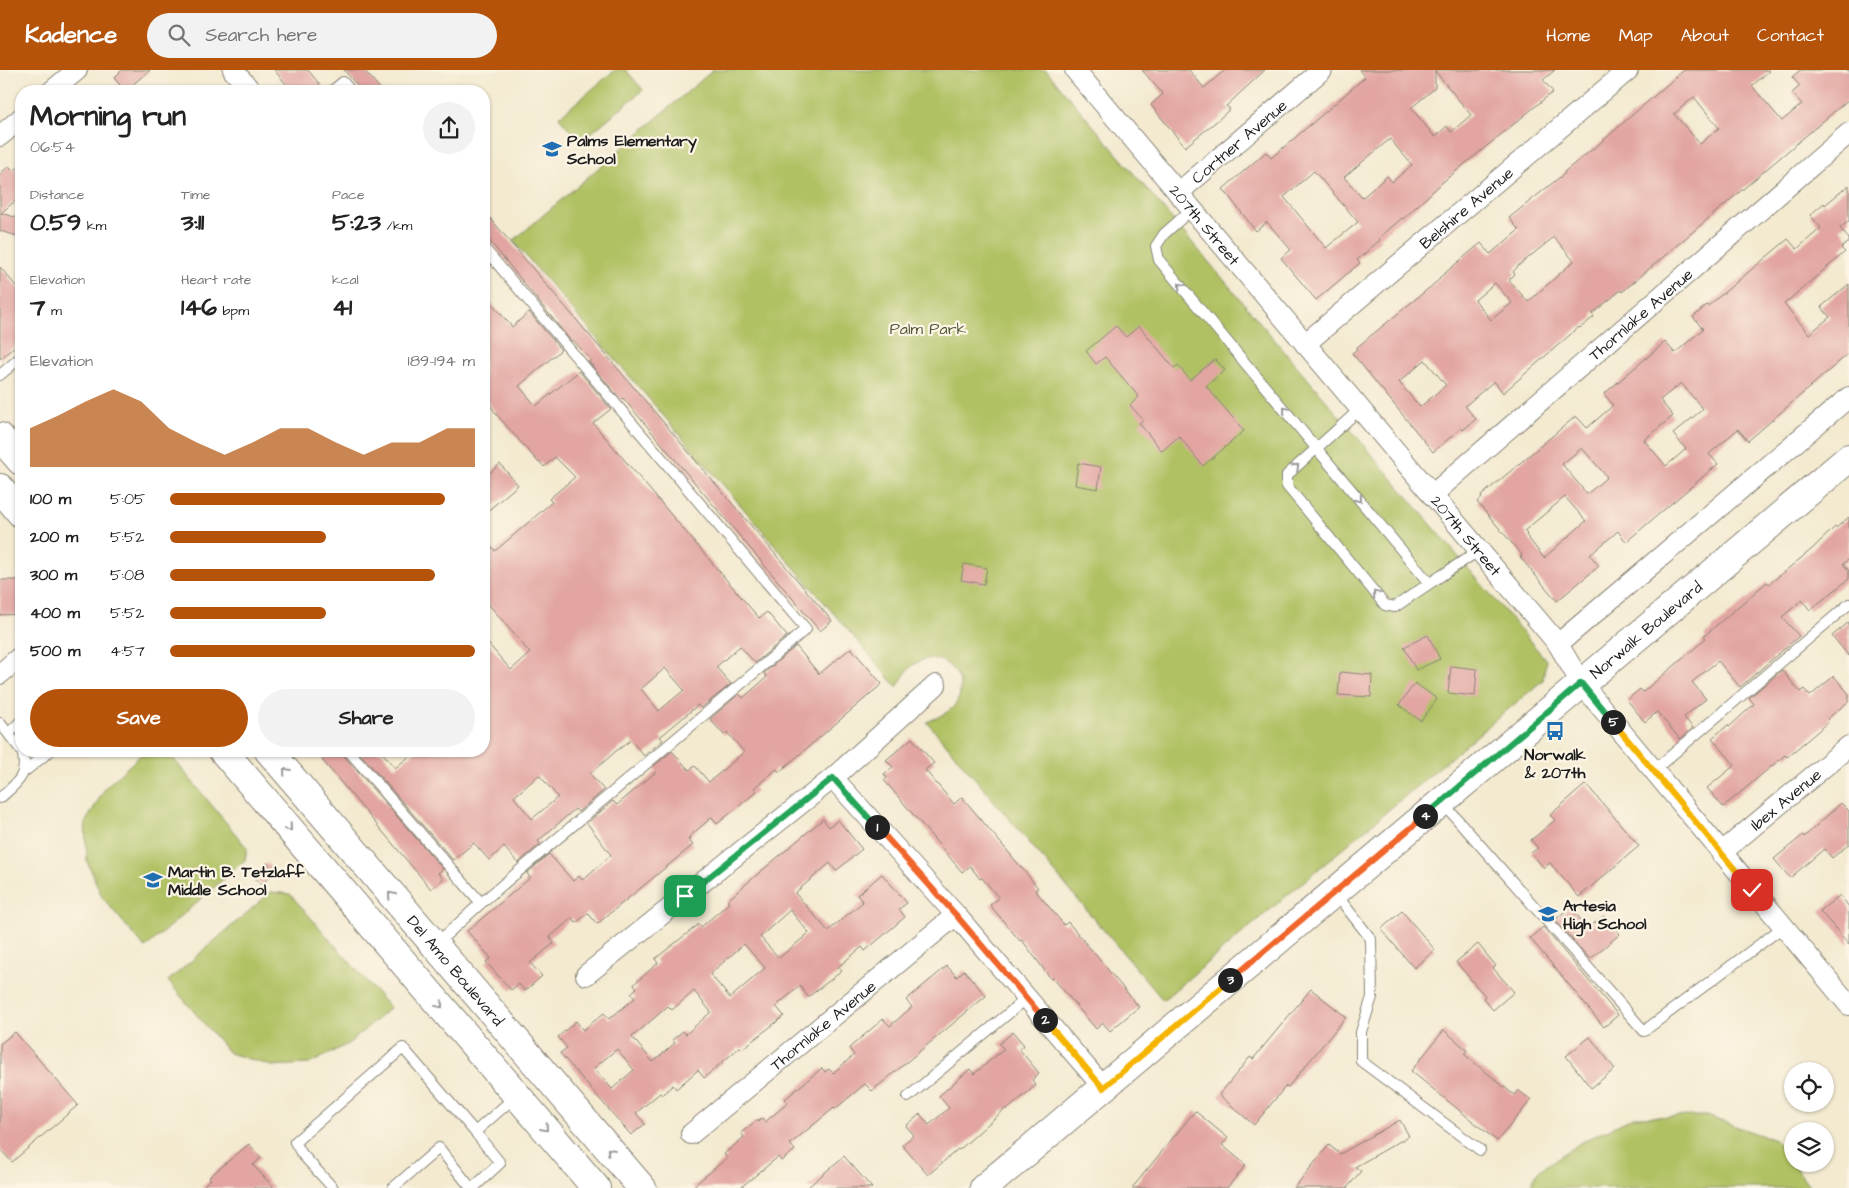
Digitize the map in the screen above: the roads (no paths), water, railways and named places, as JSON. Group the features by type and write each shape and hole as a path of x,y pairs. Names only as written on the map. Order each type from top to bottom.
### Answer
{"main road":[{"path":"0,436 15,454"},
{"name":"Norwalk Boulevard","path":"984,1188 1849,458"},
{"path":"0,488 15,506"},
{"name":"Del Amo Boulevard","path":"228,757 596,1188"},
{"name":"Del Amo Boulevard","path":"274,757 642,1188"},
{"path":"408,968 434,945"}],"street":[{"path":"59,85 77,70"},
{"path":"232,70 246,85"},
{"name":"207th Street","path":"1075,70 1558,644 1581,683 1849,1005"},
{"name":"Cortner Avenue","path":"1178,192 1322,70"},
{"name":"Belshire Avenue","path":"1306,344 1628,70"},
{"path":"0,136 15,123"},
{"name":"Thornlake Avenue","path":"1432,495 1849,133"},
{"path":"1558,644 1849,397"},
{"path":"0,674 15,661"},
{"path":"586,975 833,778 936,685"},
{"name":"Ibex Avenue","path":"1721,853 1849,746"},
{"path":"833,778 956,915 1103,1088"},
{"name":"Thornlake Avenue","path":"691,1134 956,915"}],"lane":[{"path":"1192,209 1164,234 1156,246 1159,260 1428,583"},
{"path":"434,945 481,903 806,629 490,255"},
{"path":"0,375 15,364"},
{"path":"1360,409 1287,475 1287,486 1385,605 1395,607 1479,550"},
{"path":"1653,771 1849,604"},
{"path":"0,723 15,742"},
{"path":"8,733 15,727"},
{"path":"23,757 25,771"},
{"path":"0,798 19,782 25,771 42,757"},
{"path":"354,757 481,903"},
{"path":"1441,802 1644,1031 1784,927"},
{"path":"1334,892 1371,940 1372,997 1361,1032 1361,1061 1480,1150"},
{"path":"908,1097 1027,998"},
{"path":"333,1188 302,1154 295,1142 403,1048 500,1163 472,1188 439,1148 393,1188"},
{"path":"475,1132 517,1096"}],"place":[{"name":"Palms Elementary School","path":"552,149"},
{"name":"Norwalk & 207th","path":"1555,731"},
{"name":"Martin B. Tetzlaff Middle School","path":"153,880"},
{"name":"Artesia High School","path":"1548,914"}],"park label":[{"name":"Palm Park","path":"928,328"}]}
